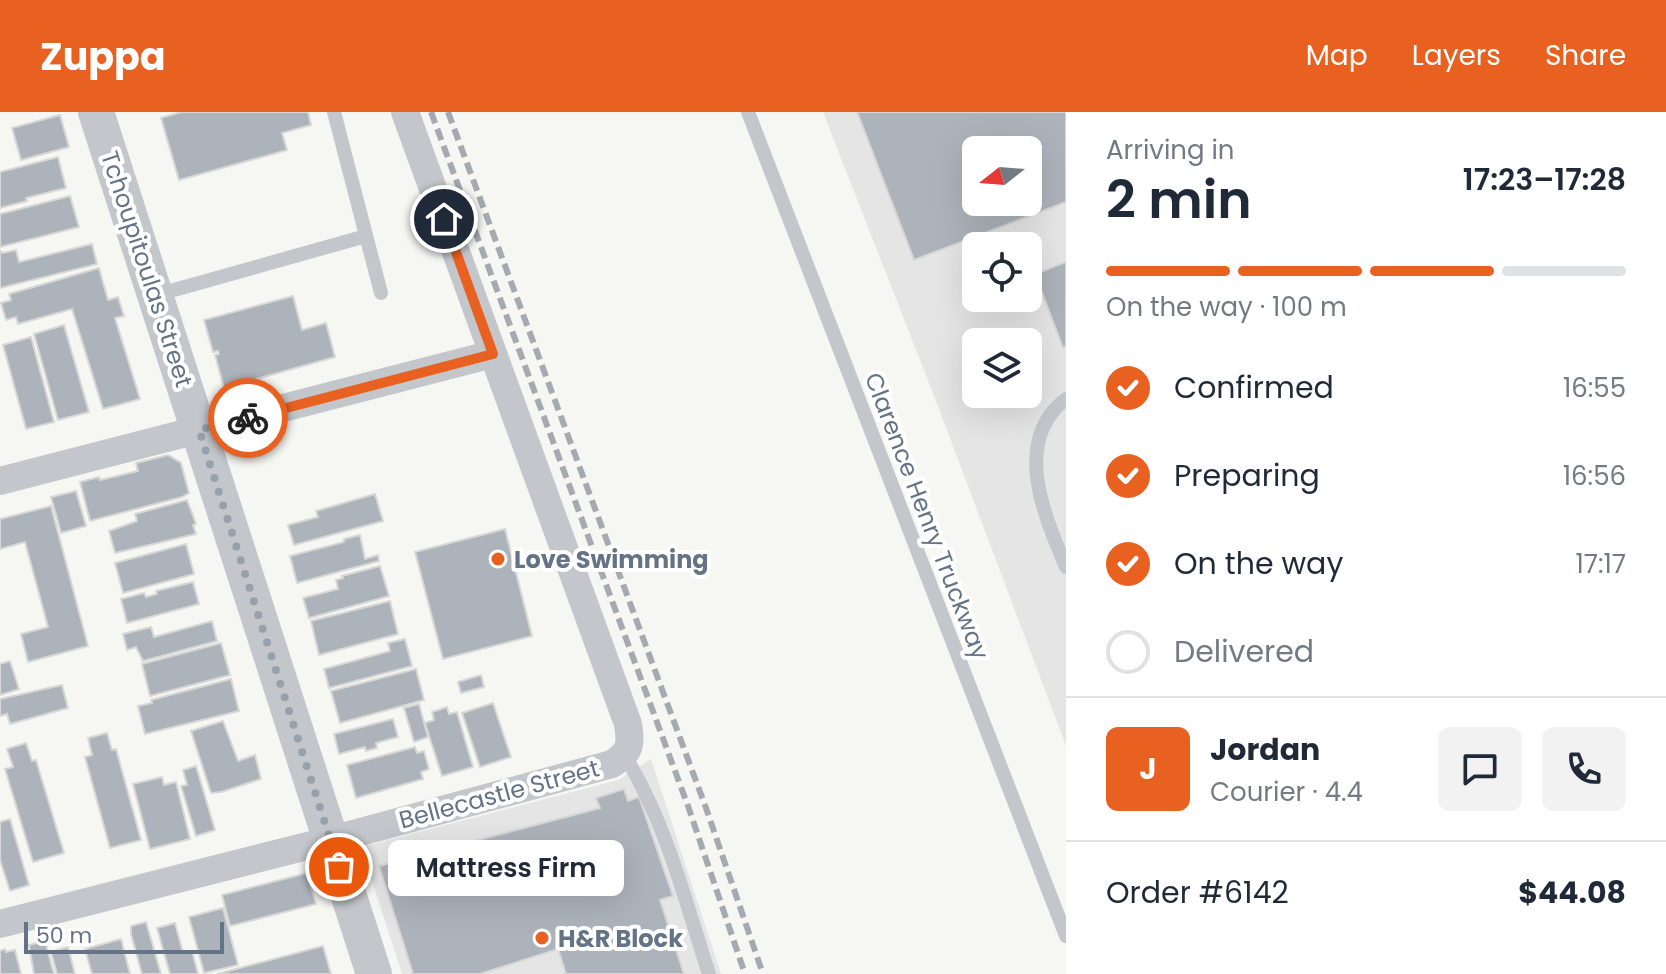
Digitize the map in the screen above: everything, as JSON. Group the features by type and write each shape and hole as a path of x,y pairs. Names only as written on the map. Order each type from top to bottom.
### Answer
{"street":[{"name":"Tchoupitoulas Street","path":"96,112 374,974"},
{"path":"405,112 628,724 630,742 625,756"},
{"path":"0,481 493,354"},
{"name":"Bellecastle Street","path":"0,924 331,840 612,764 625,756"}],"lane":[{"path":"334,112 381,293"},
{"name":"Clarence Henry Truckway","path":"748,112 1066,936"},
{"path":"156,295 366,236"},
{"path":"1066,399 1049,416 1041,436 1036,464 1039,493 1066,567"},
{"path":"625,756 658,820 709,974"}],"shaded area":[{"path":"823,112 1066,112 1066,746 936,401"},
{"path":"651,759 721,974 402,974 361,847 618,780"}],"building":[{"path":"181,112 308,112 311,125 282,133 287,150 179,180 161,118"},
{"path":"857,112 1066,112 1066,202 1042,211 1042,136 962,136 962,216 1029,216 987,232 962,232 962,242 914,260"},
{"path":"60,115 69,147 21,160 12,128"},
{"path":"58,157 66,188 0,208 0,172"},
{"path":"70,196 79,227 0,247 0,214"},
{"path":"92,244 97,264 0,288 0,251 16,250 19,262"},
{"path":"1066,262 1066,346 1063,348 1042,292 1042,271"},
{"path":"99,268 108,300 118,297 124,316 115,318 140,399 103,409 72,309 18,324 16,317 6,320 1,303 11,300 9,294"},
{"path":"293,296 302,330 326,323 335,357 224,388 215,355 219,354 218,351 213,352 204,320"},
{"path":"64,325 89,412 58,420 34,334"},
{"path":"31,337 54,422 26,429 3,345"},
{"path":"168,455 181,463 189,493 90,521 80,482 138,471 136,463"},
{"path":"76,491 86,526 61,533 51,497"},
{"path":"375,494 383,521 294,545 288,525 318,517 316,511"},
{"path":"187,500 196,524 193,525 196,534 115,553 109,531 137,521 135,514"},
{"path":"51,506 88,646 28,662 21,634 48,627 25,542 0,549 0,519"},
{"path":"505,529 532,636 443,659 415,552"},
{"path":"360,535 365,559 378,555 379,561 297,583 290,556"},
{"path":"186,544 194,574 123,593 115,563"},
{"path":"380,566 389,596 309,618 303,598 338,589 336,580 342,576"},
{"path":"193,582 199,604 127,623 121,599 144,593 146,597 157,594 156,591"},
{"path":"390,601 398,634 319,655 311,621"},
{"path":"212,621 217,641 143,661 136,647 127,650 123,634 151,627 154,637"},
{"path":"405,639 412,666 329,688 324,669 390,651 388,643"},
{"path":"221,643 230,675 150,696 142,664"},
{"path":"10,661 19,689 0,695 0,664"},
{"path":"416,669 424,700 340,723 331,691"},
{"path":"481,675 484,687 461,693 458,682"},
{"path":"231,679 239,711 145,734 138,706"},
{"path":"62,685 68,708 10,724 7,714 0,716 0,699"},
{"path":"493,703 511,757 480,767 462,713"},
{"path":"419,704 428,737 414,742 404,708"},
{"path":"447,707 449,714 457,712 473,767 442,776 425,723 434,720 432,712"},
{"path":"393,719 398,737 376,743 377,748 366,751 365,747 339,754 334,734"},
{"path":"223,721 238,761 255,755 261,779 211,793 191,731"},
{"path":"107,733 112,750 116,749 141,840 110,848 85,757 92,755 88,738"},
{"path":"26,743 32,761 36,760 64,853 33,862 5,769 13,767 7,749"},
{"path":"415,747 417,753 424,751 429,769 421,772 423,779 356,798 347,765"},
{"path":"196,766 215,830 196,836 181,786 187,785 183,770"},
{"path":"162,777 164,785 176,782 190,839 150,849 133,784"},
{"path":"624,789 628,801 639,797 673,896 660,900 684,974 566,974 558,949 480,974 413,974 379,866 600,808 596,798"},
{"path":"10,819 29,885 10,891 0,860 0,822"},
{"path":"307,873 316,904 230,926 222,895"},
{"path":"223,908 238,965 204,973 189,917"},
{"path":"146,922 161,974 142,974 131,926"},
{"path":"175,923 183,953 192,951 198,974 170,974 157,928"},
{"path":"121,939 130,974 92,974 85,949"},
{"path":"45,941 54,974 34,974 29,945"},
{"path":"323,946 331,974 217,974"},
{"path":"68,947 75,974 57,974 51,952"},
{"path":"5,949 6,952 15,950 21,974 0,974 0,951"}],"railway":[{"path":"431,112 688,806 745,974"},
{"path":"448,112 706,808 763,974"}],"way so far":[{"path":"248,418 199,430 339,867"}],"place":[{"name":"Love Swimming","path":"498,559"},
{"name":"Mattress Firm","path":"339,867"},
{"name":"H&R Block","path":"542,938"}],"route":[{"path":"248,418 493,354 444,219"}]}
